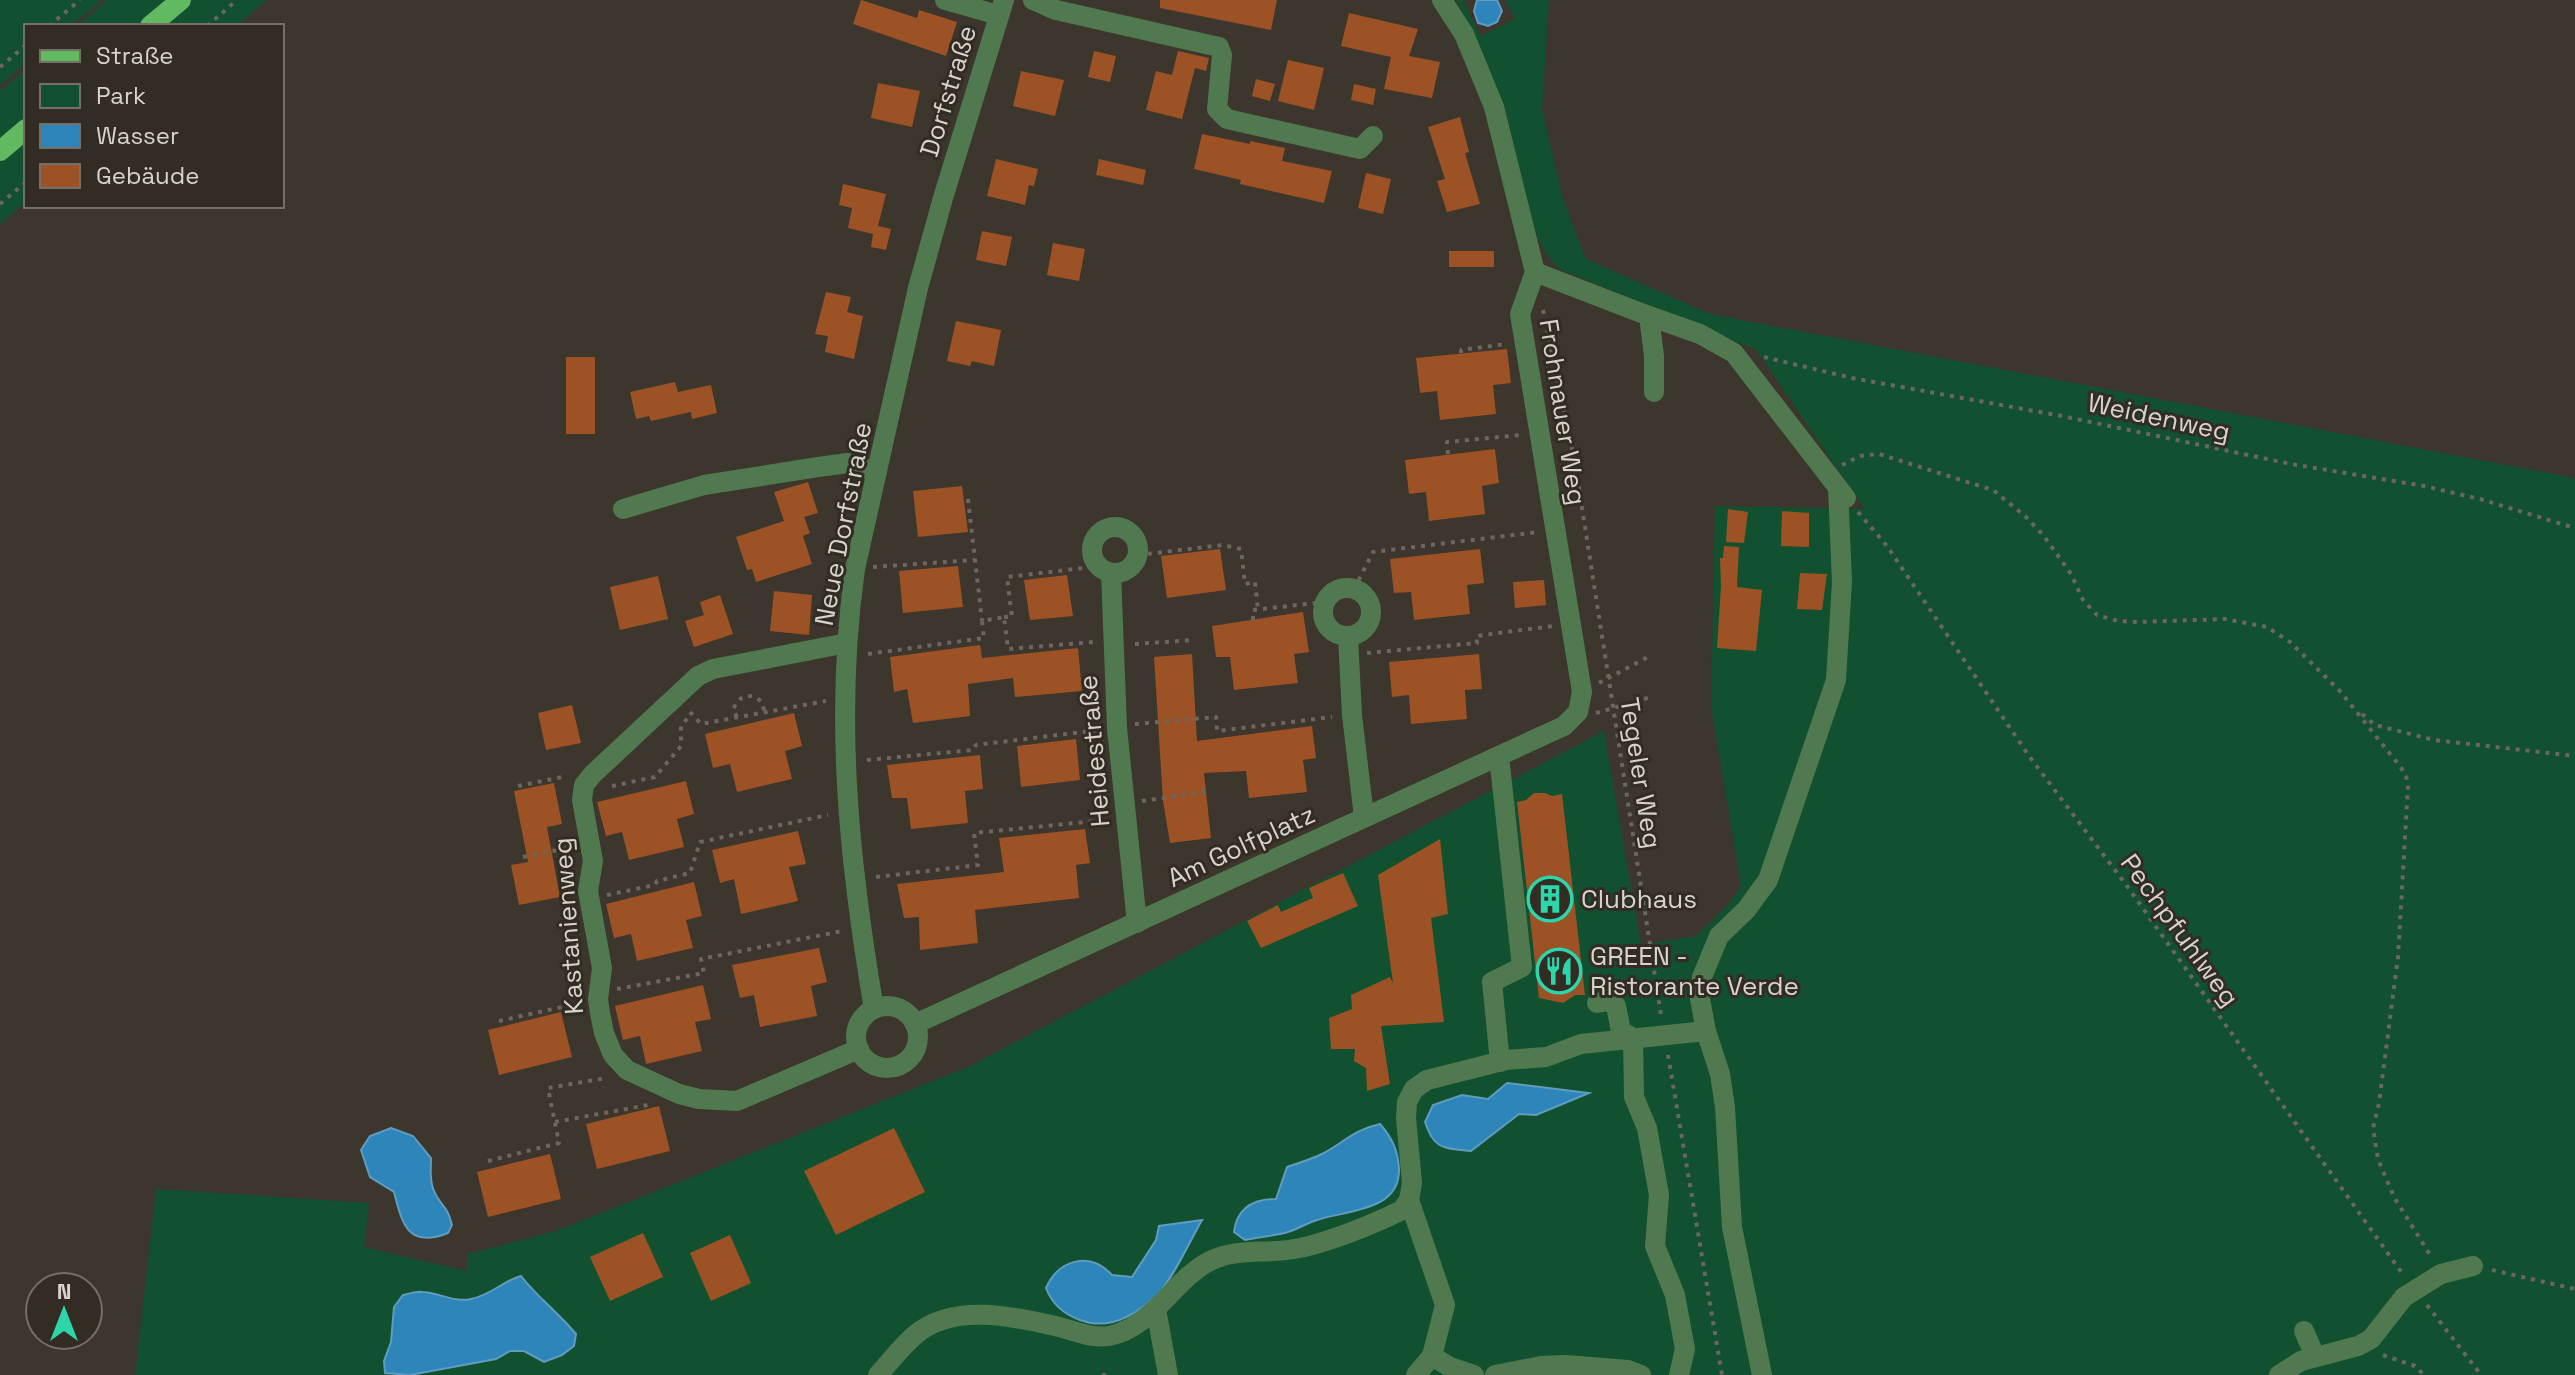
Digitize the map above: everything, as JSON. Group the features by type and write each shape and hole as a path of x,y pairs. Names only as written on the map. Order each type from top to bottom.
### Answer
{"main road":[{"path":"152,24 181,0"},
{"path":"0,151 24,131"}],"street":[{"path":"945,0 1001,8"},
{"path":"1033,0 1056,10 1219,47 1222,55 1217,109 1227,119 1360,149 1373,136"},
{"path":"1442,0 1464,34 1494,107 1535,272 1700,334 1734,353 1842,487 1841,634 1836,680 1768,880 1746,910 1719,936 1702,977 1700,999 1724,1096 1732,1227 1762,1375"},
{"name":"Dorfstraße","path":"943,198 1001,8"},
{"name":"Neue Dorfstraße","path":"874,1009 860,927 848,811 846,650 855,569 918,288 943,198"},
{"name":"Frohnauer Weg","path":"1535,272 1520,314 1571,623 1580,703"},
{"path":"1649,316 1654,392"},
{"path":"623,509 704,485 818,467 848,463 877,472"},
{"name":"Heidestraße","path":"1137,923 1104,569 1092,548 1095,539 1106,529 1116,527 1130,532 1137,543 1138,555"},
{"path":"1104,569 1128,569 1138,555"},
{"path":"1348,645 1327,627 1322,614 1324,602 1338,590 1354,589 1365,596 1371,612 1366,627 1348,645 1352,715 1364,817"},
{"path":"582,792 593,774 698,676 713,669 846,650"},
{"name":"Am Golfplatz","path":"915,1024 1564,726 1580,703"},
{"path":"1499,756 1522,967 1492,982 1500,1062"},
{"name":"Kastanienweg","path":"582,792 593,861 589,899 602,968 599,996 604,1033 613,1055 627,1070 699,1099 737,1101 859,1049"},
{"path":"1597,1003 1608,1001 1616,1006 1621,1031 1633,1038"},
{"path":"896,1007 905,1011 915,1024 917,1045 905,1062 891,1067 878,1066 865,1058 859,1049 857,1028 874,1009 896,1007"},
{"path":"878,1375 915,1335 933,1322 949,1317 1023,1319 1089,1336 1109,1336 1130,1327 1156,1309 1199,1268 1212,1260 1237,1252 1295,1249 1393,1215 1402,1210 1409,1200 1412,1183 1407,1102 1414,1089 1436,1077 1500,1062 1546,1057 1581,1044 1706,1031"},
{"path":"1633,1038 1634,1097 1647,1128 1659,1195 1655,1246 1675,1295 1685,1349 1679,1375"},
{"path":"1409,1200 1445,1305 1432,1356 1416,1375"},
{"path":"2279,1375 2301,1361 2346,1343 2371,1339 2404,1297 2415,1289 2441,1274 2473,1266"},
{"path":"1156,1309 1168,1375"},
{"path":"2304,1331 2315,1356"},
{"path":"1432,1356 1450,1367 1474,1375"},
{"path":"1495,1375 1541,1366 1566,1365 1628,1370 1641,1375"}],"path":[{"path":"51,24 80,0"},
{"path":"209,24 237,0"},
{"path":"0,67 24,47"},
{"path":"0,204 24,184"},
{"name":"Tegeler Weg","path":"1535,272 1576,469 1664,1034 1722,1375"},
{"path":"1461,353 1461,350 1524,341"},
{"name":"Weidenweg","path":"1734,353 2291,464 2424,486 2480,499 2575,528"},
{"path":"1448,454 1447,442 1539,433"},
{"path":"1842,487 1860,456 1879,454 1993,490 2044,536 2071,574 2083,600 2097,615 2138,622 2225,619 2267,627 2290,642 2375,725 2422,738 2575,756"},
{"name":"Pechpfuhlweg","path":"1842,487 1887,546 2029,756 2127,886 2415,1289 2481,1375"},
{"path":"846,650 984,638 968,499"},
{"path":"1354,589 1373,552 1555,530"},
{"path":"1138,555 1223,545 1241,549 1245,584 1255,582 1258,610"},
{"path":"855,569 975,560"},
{"path":"982,621 1012,617 1007,577 1086,568 1104,569"},
{"path":"1253,620 1253,610 1324,602"},
{"path":"1004,617 1008,649 1193,640"},
{"path":"1348,645 1477,643 1476,636 1571,623"},
{"path":"1648,657 1607,679 1580,703 1591,714 1651,697"},
{"path":"737,717 733,710 743,696 754,696 761,701 765,712"},
{"path":"673,697 701,724 845,698"},
{"path":"2354,707 2406,775 2408,786 2398,957 2373,1128 2378,1159 2394,1197 2441,1274"},
{"path":"582,792 655,777 681,746 681,726 691,714"},
{"path":"845,762 973,750 976,745 1216,717 1217,731 1352,715"},
{"path":"518,786 593,774"},
{"path":"854,880 978,865 974,833 1125,811 1208,791"},
{"path":"589,899 683,877 690,873 700,842 848,811"},
{"path":"523,857 591,843"},
{"path":"499,1021 704,973 701,959 860,927"},
{"path":"488,1161 559,1143 548,1088 615,1076 627,1070"},
{"path":"555,1122 648,1105 648,1081"},
{"path":"2473,1266 2575,1289"},
{"path":"2346,1343 2415,1366 2424,1375"},
{"path":"1102,1375 1111,1375"}],"green space":[{"path":"0,0 102,0 73,24 24,24 24,65 0,85"},
{"path":"107,0 267,0 238,24 79,24"},
{"path":"1456,0 1463,0 1480,36 1515,19 1505,0 1549,0 1542,110 1563,199 1586,259 1710,314 2575,478 2575,1375 135,1375 156,1189 369,1203 364,1247 467,1271 467,1254 556,1231 968,1067 1604,731 1641,945 1696,936 1728,905 1741,886 1711,707 1715,506 1865,509 1756,350 1560,269 1548,257 1531,220 1501,99"},
{"path":"24,71 24,204 0,224 0,91"}],"water":[{"path":"1477,0 1497,0 1502,11 1497,22 1488,26 1478,23 1474,11"},
{"path":"1507,1083 1589,1093 1536,1115 1519,1114 1471,1151 1441,1146 1432,1138 1425,1122 1433,1105 1462,1095 1488,1099"},
{"path":"1380,1124 1394,1145 1399,1169 1397,1183 1382,1201 1277,1235 1245,1240 1234,1232 1239,1217 1248,1206 1276,1199 1287,1167 1332,1149 1356,1133"},
{"path":"391,1128 413,1136 431,1158 432,1187 452,1225 448,1233 424,1238 415,1235 404,1223 394,1192 370,1177 361,1150 370,1136"},
{"path":"1202,1220 1163,1289 1131,1315 1112,1322 1091,1323 1063,1311 1048,1294 1046,1288 1059,1270 1076,1262 1094,1263 1112,1275 1132,1277 1156,1240 1159,1226"},
{"path":"521,1276 576,1334 574,1346 562,1355 544,1362 524,1351 510,1351 496,1359 410,1375 385,1373 384,1361 391,1342 394,1307 403,1295 420,1292 458,1300 471,1299"}],"building":[{"path":"861,0 917,18 919,10 957,22 946,56 853,24"},
{"path":"1160,0 1277,0 1271,30 1160,8"},
{"path":"1349,13 1418,29 1409,56 1440,62 1432,98 1384,89 1391,57 1341,46"},
{"path":"1094,51 1116,56 1110,82 1088,77"},
{"path":"1178,51 1209,58 1206,71 1195,68 1182,119 1146,110 1156,71 1172,75"},
{"path":"1288,60 1324,68 1314,110 1278,101"},
{"path":"1021,71 1064,80 1055,116 1013,106"},
{"path":"1256,79 1275,84 1270,101 1252,96"},
{"path":"878,83 920,91 912,127 871,118"},
{"path":"1354,84 1376,89 1373,105 1351,100"},
{"path":"1460,117 1469,152 1465,153 1480,204 1447,212 1437,181 1445,179 1428,127"},
{"path":"1202,134 1285,148 1282,161 1332,171 1324,203 1240,184 1241,180 1194,169"},
{"path":"996,159 1038,169 1034,186 1029,185 1025,205 987,196"},
{"path":"1099,159 1146,170 1143,185 1096,175"},
{"path":"1366,173 1391,179 1383,214 1358,208"},
{"path":"843,184 886,194 878,226 891,229 886,250 871,247 873,234 848,228 852,208 839,205"},
{"path":"982,231 1012,237 1006,266 976,260"},
{"path":"1053,243 1085,249 1079,281 1047,275"},
{"path":"1449,251 1494,251 1494,267 1449,267"},
{"path":"826,292 851,297 847,312 863,316 854,359 825,352 828,336 815,334"},
{"path":"956,321 1001,330 994,366 972,361 970,366 947,361"},
{"path":"1507,349 1511,383 1493,385 1496,414 1440,420 1437,391 1420,393 1416,358"},
{"path":"566,357 595,357 595,434 566,434"},
{"path":"675,382 678,392 711,385 717,413 692,419 691,412 651,421 649,416 636,419 630,392"},
{"path":"1495,449 1499,483 1482,486 1485,514 1429,521 1426,492 1409,494 1405,460"},
{"path":"808,482 818,513 804,517 810,533 803,536 812,564 756,582 752,569 747,570 736,537 784,521 774,492"},
{"path":"962,486 968,532 918,537 913,491"},
{"path":"1728,509 1748,512 1744,543 1726,542"},
{"path":"1782,511 1809,513 1809,547 1781,546"},
{"path":"1724,546 1739,547 1737,587 1762,590 1756,651 1717,648 1720,558 1723,558"},
{"path":"1220,549 1226,590 1167,598 1161,556"},
{"path":"1480,549 1484,583 1467,585 1470,614 1414,620 1411,592 1394,593 1390,559"},
{"path":"958,566 963,607 903,613 899,571"},
{"path":"1800,573 1827,574 1822,610 1797,609"},
{"path":"1067,575 1073,616 1030,620 1024,580"},
{"path":"658,576 668,619 620,630 610,587"},
{"path":"1544,580 1546,605 1515,608 1513,582"},
{"path":"774,591 812,595 809,635 770,631"},
{"path":"720,595 733,634 694,647 685,621 704,615 700,602"},
{"path":"1303,612 1309,652 1294,654 1298,683 1234,690 1230,657 1216,657 1212,626"},
{"path":"980,645 982,658 1078,648 1082,691 1015,697 1013,678 968,684 970,716 913,723 907,689 894,692 890,657"},
{"path":"1192,654 1197,741 1312,726 1316,758 1303,760 1307,792 1249,798 1246,771 1204,773 1211,838 1170,843 1163,801 1154,657"},
{"path":"1479,654 1482,689 1465,690 1467,719 1411,724 1409,695 1392,697 1389,662"},
{"path":"572,705 581,743 546,750 538,713"},
{"path":"794,713 802,746 785,751 792,779 737,792 730,764 713,768 705,734"},
{"path":"1076,739 1080,780 1021,787 1017,746"},
{"path":"980,755 983,789 965,791 968,823 911,829 907,798 892,798 887,765"},
{"path":"686,781 694,814 677,819 684,847 629,860 622,832 606,836 597,802"},
{"path":"554,783 562,824 547,827 560,897 519,905 511,865 528,862 514,791"},
{"name":"Clubhaus","path":"1534,793 1562,794 1585,995 1575,995 1563,1003 1539,998 1517,802 1526,800"},
{"path":"1085,829 1090,863 1076,865 1079,898 975,910 978,943 920,950 919,917 904,918 897,884 1004,872 999,838"},
{"path":"798,831 806,864 789,867 798,901 741,914 734,879 720,883 712,850"},
{"path":"1440,839 1448,914 1431,918 1444,1022 1381,1026 1390,1084 1367,1091 1366,1068 1354,1061 1355,1049 1331,1049 1329,1018 1352,1009 1351,995 1390,977 1393,983 1378,875"},
{"path":"1343,873 1358,906 1261,948 1247,921 1278,905 1281,912 1313,898 1309,888"},
{"path":"694,882 702,916 686,920 693,948 637,961 631,934 614,938 606,904"},
{"path":"819,948 827,982 811,986 817,1016 760,1027 754,995 740,998 732,965"},
{"path":"703,985 711,1019 695,1022 702,1051 646,1064 640,1036 623,1040 615,1006"},
{"path":"561,1012 572,1057 499,1075 488,1030"},
{"path":"659,1106 670,1151 597,1169 586,1124"},
{"path":"894,1128 925,1192 836,1235 804,1171"},
{"path":"550,1154 561,1199 488,1217 477,1172"},
{"path":"643,1233 663,1277 610,1301 590,1257"},
{"path":"730,1235 751,1283 711,1301 690,1253"}],"place":[{"name":"Clubhaus","path":"1550,899"},
{"name":"GREEN - Ristorante Verde","path":"1559,971"}]}
